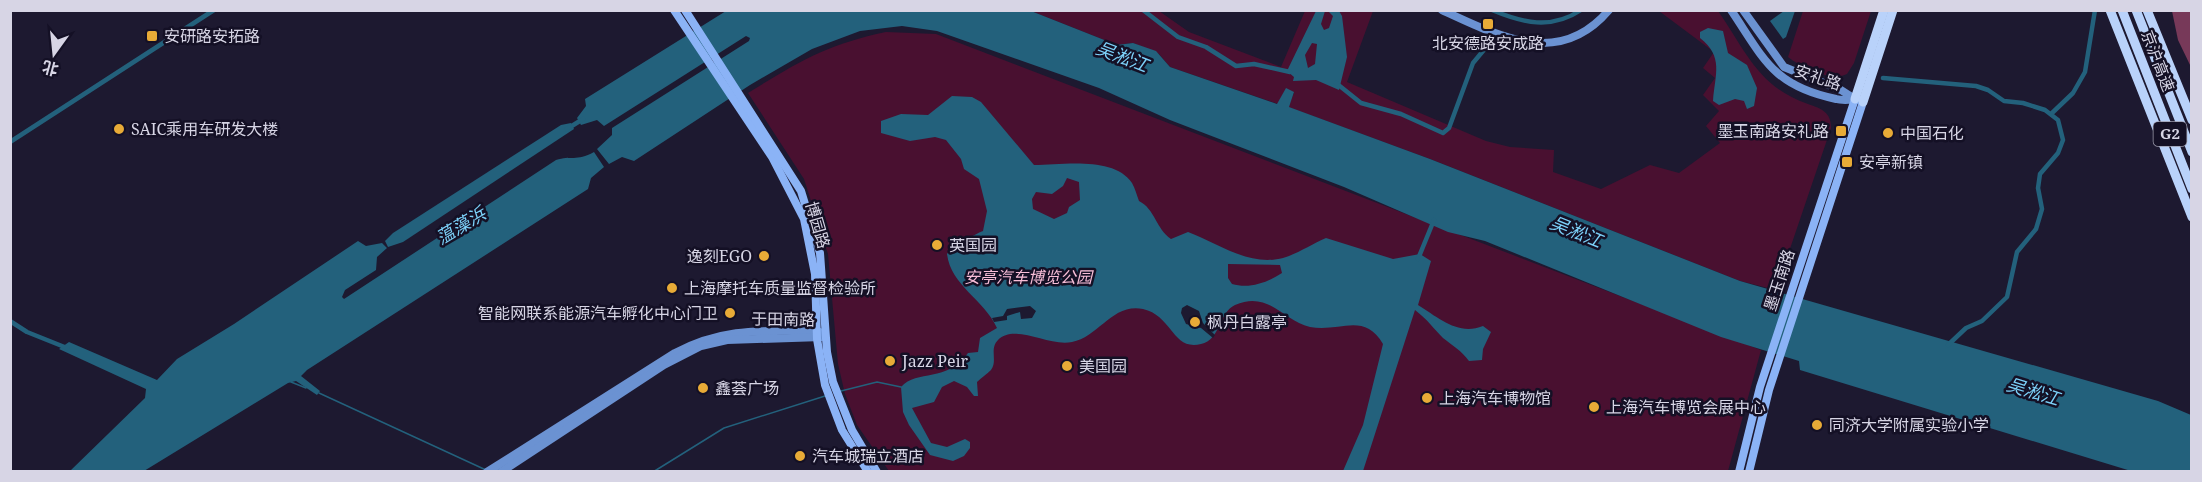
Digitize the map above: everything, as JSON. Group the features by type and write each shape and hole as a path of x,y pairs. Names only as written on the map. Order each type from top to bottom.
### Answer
{"highway":[{"path":"1859,100 1884,10"},
{"path":"1859,100 1893,10"},
{"path":"2110,10 2192,217"},
{"name":"京沪高速","path":"2122,10 2192,189"},
{"name":"京沪高速","path":"2136,10 2192,152"},
{"path":"2147,10 2192,120"}],"main road":[{"name":"博园路","path":"674,10 755,124"},
{"name":"博园路","path":"685,10 755,124 789,185 804,219 815,274 820,335 829,383 849,444 868,471"},
{"name":"墨玉南路","path":"1739,471 1751,415 1811,232 1859,100"},
{"name":"墨玉南路","path":"1749,471 1761,417 1820,235 1859,100"},
{"name":"博园路","path":"837,407 877,471"}],"street":[{"path":"1442,10 1508,38 1543,44 1578,35 1596,24 1609,10"},
{"name":"安礼路","path":"1731,10 1759,53 1780,78 1817,94 1838,100 1859,100"},
{"name":"安礼路","path":"1743,10 1785,67 1841,90 1859,100"},
{"name":"于田南路","path":"487,471 502,468 675,353 714,336 740,332 820,335"}],"green space":[{"path":"1031,11 1159,11 1189,32 1281,67 1305,11 1373,11 1347,82 1486,141 1510,147 1554,150 1553,172 1601,189 1650,165 1679,173 1720,143 1706,126 1719,111 1703,95 1715,78 1703,68 1714,52 1659,11 1718,11 1765,78 1791,97 1825,112 1831,128 1776,290 1740,281 1430,159 1288,107 1294,93 1286,89 1278,104 1170,67 1159,54 1133,43 1117,45"},
{"path":"1803,11 1871,11 1854,63 1847,74 1825,75 1808,69 1788,57"},
{"name":"安亭汽车博览公园","path":"886,32 936,34 1761,350 1728,471 889,471 857,425 845,394 838,364 828,254 804,179 748,93 814,55 847,42"}],"shaded area":[{"path":"2172,11 2191,11 2191,67 2178,40"}],"water":[{"name":"吴淞江","path":"726,11 1031,11 1117,45 1133,43 1156,51 1170,67 1277,104 1286,88 1294,92 1289,107 1430,159 1740,281 2158,401 2191,415 2191,471 2131,471 1800,370 1799,361 1721,337 1485,241 1448,232 1344,187 1170,120 1099,88 937,31 902,26 860,31 812,49 750,85 634,161 622,157 609,164 597,149 612,135 612,128 749,41 750,38 746,36 604,126 597,120 581,125 577,118 586,106 585,99"},
{"path":"1316,11 1325,11 1321,24 1324,30 1329,28 1333,16 1328,11 1339,11 1342,16 1347,57 1339,90 1316,80 1293,81 1294,77 1287,71","holes":["1312,43 1317,44 1315,64 1308,68 1305,55"]},
{"path":"1784,11 1795,11 1786,37 1783,39 1770,21"},
{"path":"1708,28 1723,31 1728,53 1747,65 1757,88 1754,106 1747,109 1744,101 1735,99 1719,105 1713,101 1715,59 1708,45 1700,38 1700,32"},
{"path":"952,96 972,97 981,102 1034,165 1101,165 1124,174 1132,183 1139,201 1149,209 1162,230 1171,239 1188,232 1246,257 1270,260 1294,254 1326,238 1393,259 1420,254 1431,261 1418,305 1457,327 1474,329 1483,326 1491,332 1483,349 1482,360 1469,361 1415,310 1363,471 1343,471 1363,425 1383,344 1376,334 1368,328 1350,325 1310,327 1300,324 1267,304 1247,301 1229,309 1208,342 1191,345 1178,338 1161,318 1143,309 1132,308 1114,315 1090,334 1072,342 1063,343 1023,334 1005,335 998,340 994,347 994,363 991,370 977,382 978,396 974,396 967,387 954,381 942,387 934,402 912,408 931,443 947,447 965,439 970,442 970,448 964,456 953,461 930,455 909,425 903,412 901,387 915,378 951,368 968,353 978,352 980,338 997,328 984,309 961,284 950,265 947,254 964,241 983,231 987,211 979,179 964,169 961,159 946,140 935,137 910,141 881,133 881,121 901,114 928,115","holes":["1067,178 1079,182 1080,200 1069,207 1067,213 1054,219 1033,209 1032,199 1036,192 1052,194 1063,186","1228,264 1280,265 1282,273 1258,284 1238,285 1232,284 1228,278"]},
{"path":"571,123 574,129 403,242 388,247 385,241 393,233 561,125"},
{"name":"蕰藻浜","path":"594,152 604,167 591,178 588,189 307,370 301,376 320,391 317,395 296,381 288,383 144,471 70,471 145,398 146,389 59,349 69,342 157,380 177,359 234,324 358,241 366,246 382,243 387,248 377,257 376,270 345,290 342,297 344,299 556,160 583,157"}],"pier":[{"path":"1187,305 1199,311 1203,323 1215,335 1213,338 1201,328 1186,324 1181,313 1182,308"},
{"path":"1030,306 1036,311 1032,318 1021,319 1020,312 1007,316 1007,320 994,322 992,318 1003,316 1007,309"}],"waterway":[{"path":"10,142 214,10"},
{"path":"1143,10 1178,37 1206,47 1236,66 1254,64 1290,72"},
{"path":"1492,10 1526,21 1537,22 1559,20 1581,10"},
{"path":"2051,114 2073,93 2085,72 2095,10"},
{"path":"1336,83 1361,103 1401,114 1443,133 1449,128 1473,63 1488,45"},
{"path":"1883,78 1976,86 1988,90 2004,101 2023,103 2045,110 2058,120 2063,140 2058,153 2040,174 2038,188 2042,209 2036,229 2017,252 2007,297 1982,321 1966,328 1948,345"},
{"path":"567,129 583,119"},
{"path":"1418,259 1434,220"},
{"path":"10,321 27,332 67,348"},
{"path":"291,382 306,388"},
{"path":"841,391 877,382 901,387"},
{"path":"319,393 486,470"},
{"path":"653,472 724,428 825,396"}],"place":[{"name":"北安德路安成路","path":"1488,24"},
{"name":"安研路安拓路","path":"152,36"},
{"name":"SAIC乘用车研发大楼","path":"119,129"},
{"name":"墨玉南路安礼路","path":"1841,131"},
{"name":"中国石化","path":"1888,133"},
{"name":"安亭新镇","path":"1847,162"},
{"name":"英国园","path":"937,245"},
{"name":"逸刻EGO","path":"764,256"},
{"name":"上海摩托车质量监督检验所","path":"672,288"},
{"name":"智能网联系能源汽车孵化中心门卫","path":"730,313"},
{"name":"枫丹白露亭","path":"1195,322"},
{"name":"Jazz Peir","path":"890,361"},
{"name":"美国园","path":"1067,366"},
{"name":"鑫荟广场","path":"703,388"},
{"name":"上海汽车博物馆","path":"1427,398"},
{"name":"上海汽车博览会展中心","path":"1594,407"},
{"name":"同济大学附属实验小学","path":"1817,425"},
{"name":"汽车城瑞立酒店","path":"800,456"}]}
